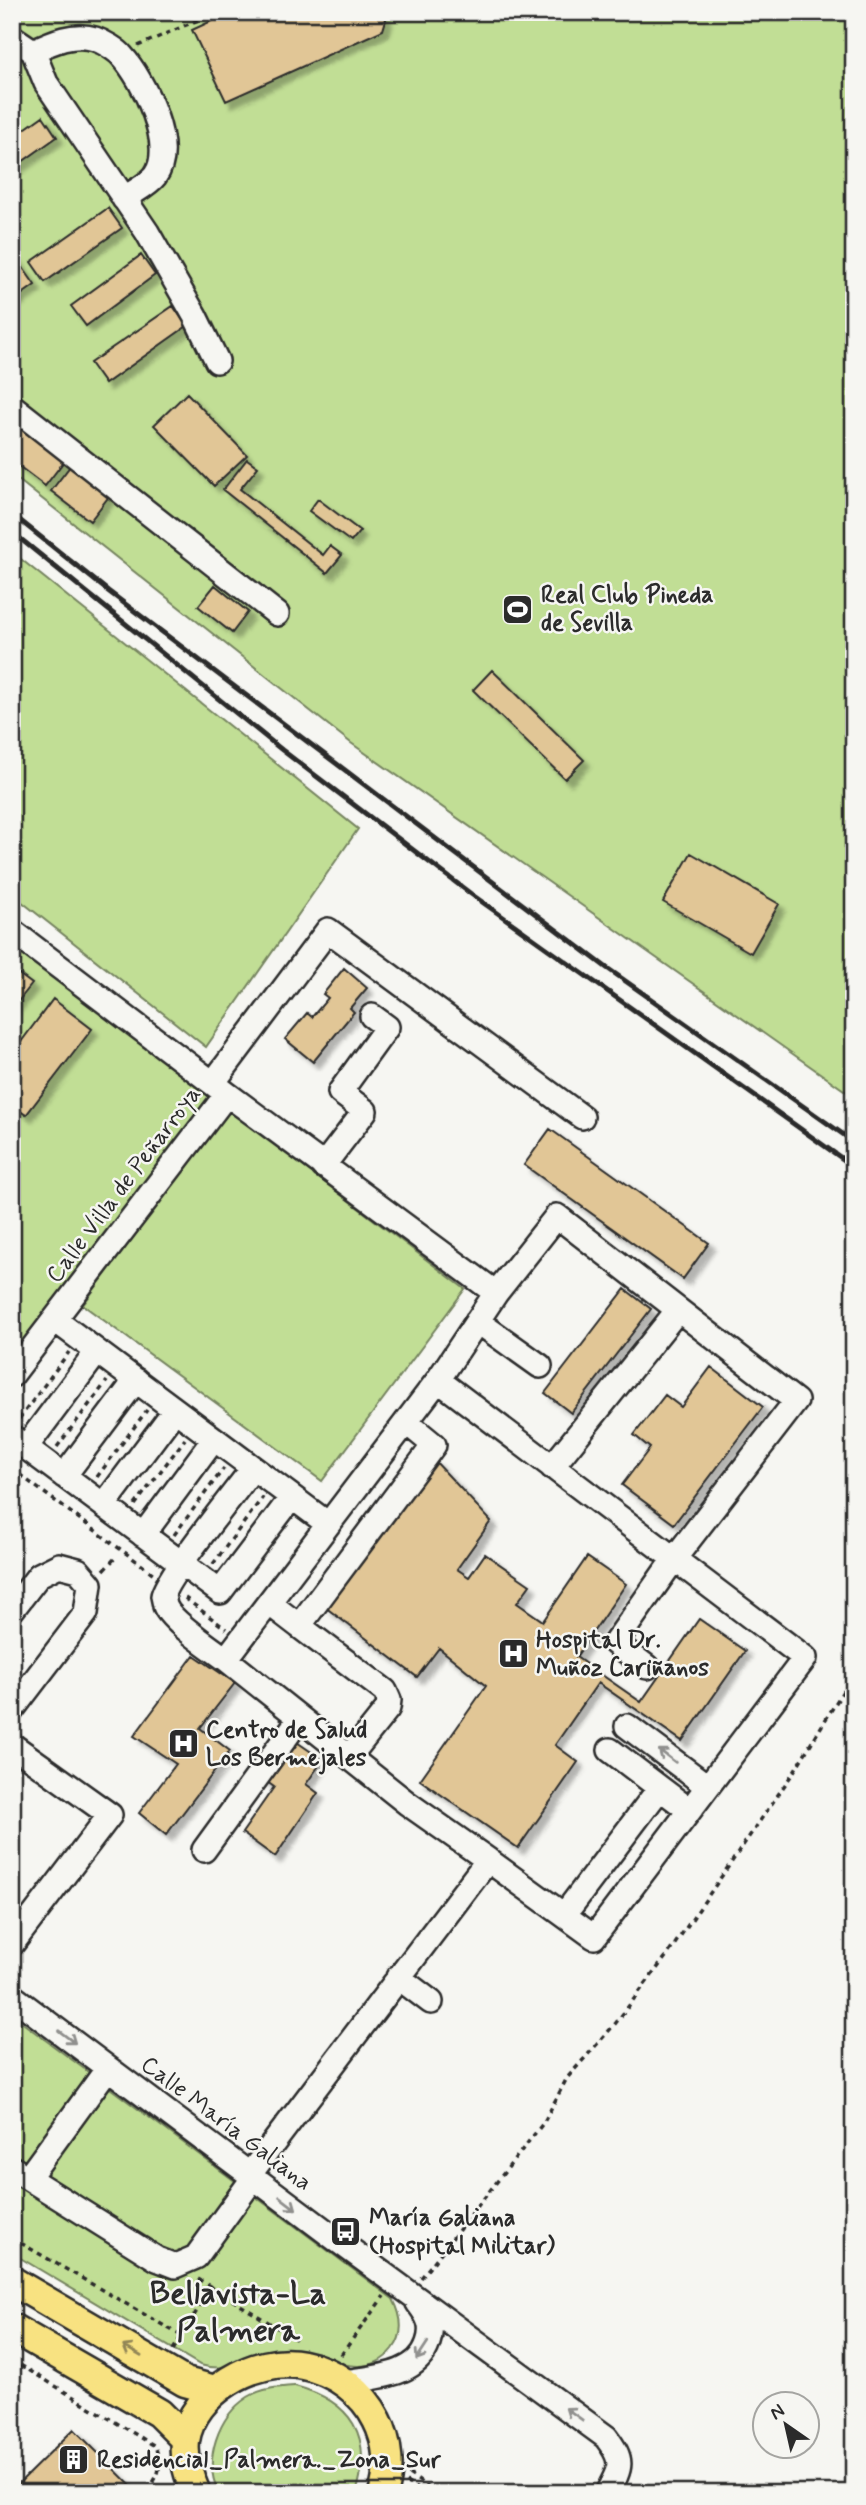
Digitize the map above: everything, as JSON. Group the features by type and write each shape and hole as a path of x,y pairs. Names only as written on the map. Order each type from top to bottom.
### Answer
{"main road":[{"path":"12,2281 185,2382 215,2390"},
{"path":"12,2328 159,2413 186,2439"},
{"path":"186,2485 186,2439 192,2419 201,2404 215,2390 241,2375 280,2364 301,2364 339,2373 363,2398 382,2428 387,2456 386,2491"}],"street":[{"path":"12,37 33,51 46,83 146,232 217,361"},
{"path":"33,51 55,40 72,37 95,38 120,54 135,73 156,116 161,141 160,162 155,176 124,199"},
{"path":"12,405 278,614"},
{"name":"Calle Villa de Peñarroya","path":"12,1376 55,1320 216,1086 328,930 582,1117"},
{"path":"12,932 496,1293"},
{"path":"323,1166 365,1111 340,1092 387,1027 372,1016"},
{"path":"226,1659 438,1380 496,1293 557,1216 796,1401 674,1559 615,1643 647,1667"},
{"path":"552,1466 677,1310"},
{"path":"55,1320 328,1524"},
{"path":"477,1321 541,1366"},
{"path":"88,1345 19,1442 220,1592 283,1490"},
{"path":"64,1476 136,1380"},
{"path":"253,1468 167,1584 163,1596 166,1610 199,1640 407,1803 594,1937 805,1658 438,1380"},
{"path":"95,1499 166,1403"},
{"path":"299,1626 434,1445 406,1422"},
{"path":"143,1535 215,1439"},
{"path":"12,1610 39,1574 59,1565 78,1570 90,1584 86,1613 12,1710"},
{"path":"268,1603 385,1691 389,1700 388,1708 349,1757"},
{"path":"204,1850 300,1718"},
{"path":"627,1726 707,1786"},
{"path":"12,1745 110,1815 12,1944"},
{"path":"610,1750 689,1810"},
{"path":"565,1916 660,1788"},
{"path":"108,2068 20,2173 157,2259 175,2266 196,2258 252,2176 398,1977 488,1860"},
{"path":"398,1977 430,2002"},
{"name":"Calle María Galiana","path":"12,1996 606,2437 616,2449 620,2462 619,2471 607,2493"},
{"name":"Calle María Galiana","path":"339,2373 394,2373 410,2366 426,2351 432,2331 427,2314 402,2288"}],"path":[{"path":"120,54 216,12"},
{"path":"12,1427 88,1345"},
{"path":"46,1462 118,1366"},
{"path":"95,1499 166,1403"},
{"path":"108,1541 195,1424"},
{"path":"148,1570 235,1454"},
{"path":"12,1469 241,1640"},
{"path":"186,1599 283,1490"},
{"path":"339,2373 402,2288 544,2122 567,2078 615,2024 668,1954 793,1773 854,1673"},
{"path":"12,2238 181,2336"},
{"path":"175,2266 302,2343"},
{"path":"172,2353 212,2286"},
{"path":"12,2360 155,2446 160,2460 160,2472 144,2493"}],"green space":[{"name":"Real Club Pineda de Sevilla","path":"12,12 854,12 854,1097 351,743 12,475"},
{"path":"12,552 358,829 206,1047 12,894"},
{"path":"12,945 214,1095 12,1355"},
{"path":"227,1108 465,1289 322,1481 83,1305"},
{"path":"12,2015 393,2299 401,2331 393,2349 381,2360 368,2365 353,2366 292,2351 277,2350 228,2367 200,2365 12,2253"},
{"path":"295,2386 331,2401 344,2411 353,2424 362,2454 356,2493 219,2493 212,2467 213,2454 221,2427 228,2416 237,2405 253,2394 271,2388"}],"building":[{"path":"231,12 383,12 386,20 383,30 226,101 192,30"},
{"path":"43,116 57,137 12,169 12,138"},
{"path":"108,208 122,228 45,282 31,262"},
{"path":"12,252 35,285 14,300 12,298"},
{"path":"141,255 155,275 86,326 71,306"},
{"path":"173,306 187,326 105,384 90,363"},
{"path":"187,393 247,455 214,486 154,425"},
{"path":"12,419 65,460 45,486 12,461"},
{"path":"247,459 258,467 240,489 323,555 330,546 342,555 327,573 223,490"},
{"path":"71,465 110,495 90,521 51,491"},
{"path":"318,499 360,531 351,542 309,511"},
{"path":"215,585 248,612 232,633 198,606"},
{"path":"492,670 584,760 565,779 473,690"},
{"path":"691,853 779,904 751,953 663,902"},
{"path":"344,968 367,988 350,1008 354,1012 313,1062 285,1039 307,1013 312,1017 328,998 323,994"},
{"path":"12,969 32,984 12,1009"},
{"path":"53,999 92,1029 26,1115 12,1105 12,1054"},
{"path":"550,1129 709,1243 683,1279 524,1165"},
{"path":"625,1289 651,1309 571,1413 545,1393"},
{"path":"711,1367 763,1407 674,1524 622,1485 650,1448 634,1435 665,1395 681,1407"},
{"name":"Hospital Dr. Muñoz Cariñanos","path":"434,1460 491,1521 457,1569 469,1577 485,1554 530,1585 517,1603 543,1621 587,1557 626,1584 576,1657 641,1702 699,1619 745,1651 682,1741 598,1683 555,1745 578,1762 518,1848 420,1780 486,1686 439,1648 417,1677 325,1607"},
{"name":"Centro de Salud Los Bermejales","path":"194,1655 235,1683 200,1728 230,1751 166,1835 139,1813 176,1764 134,1736"},
{"path":"291,1738 323,1760 306,1784 318,1793 275,1857 242,1833 274,1787 263,1779"},
{"name":"Residencial_Palmera._Zona_Sur","path":"74,2429 137,2492 12,2493 12,2490"}],"railway":[{"path":"12,514 108,591 607,968 854,1142"},
{"path":"12,532 282,750 471,894 854,1167"}],"place":[{"name":"Real Club Pineda de Sevilla","path":"518,609"},
{"name":"Hospital Dr. Muñoz Cariñanos","path":"513,1654"},
{"name":"Centro de Salud Los Bermejales","path":"183,1744"},
{"name":"María Galiana (Hospital Militar)","path":"346,2232"},
{"name":"Residencial_Palmera._Zona_Sur","path":"74,2460"}],"district":[{"name":"Bellavista-La Palmera","path":"238,2312"}]}
